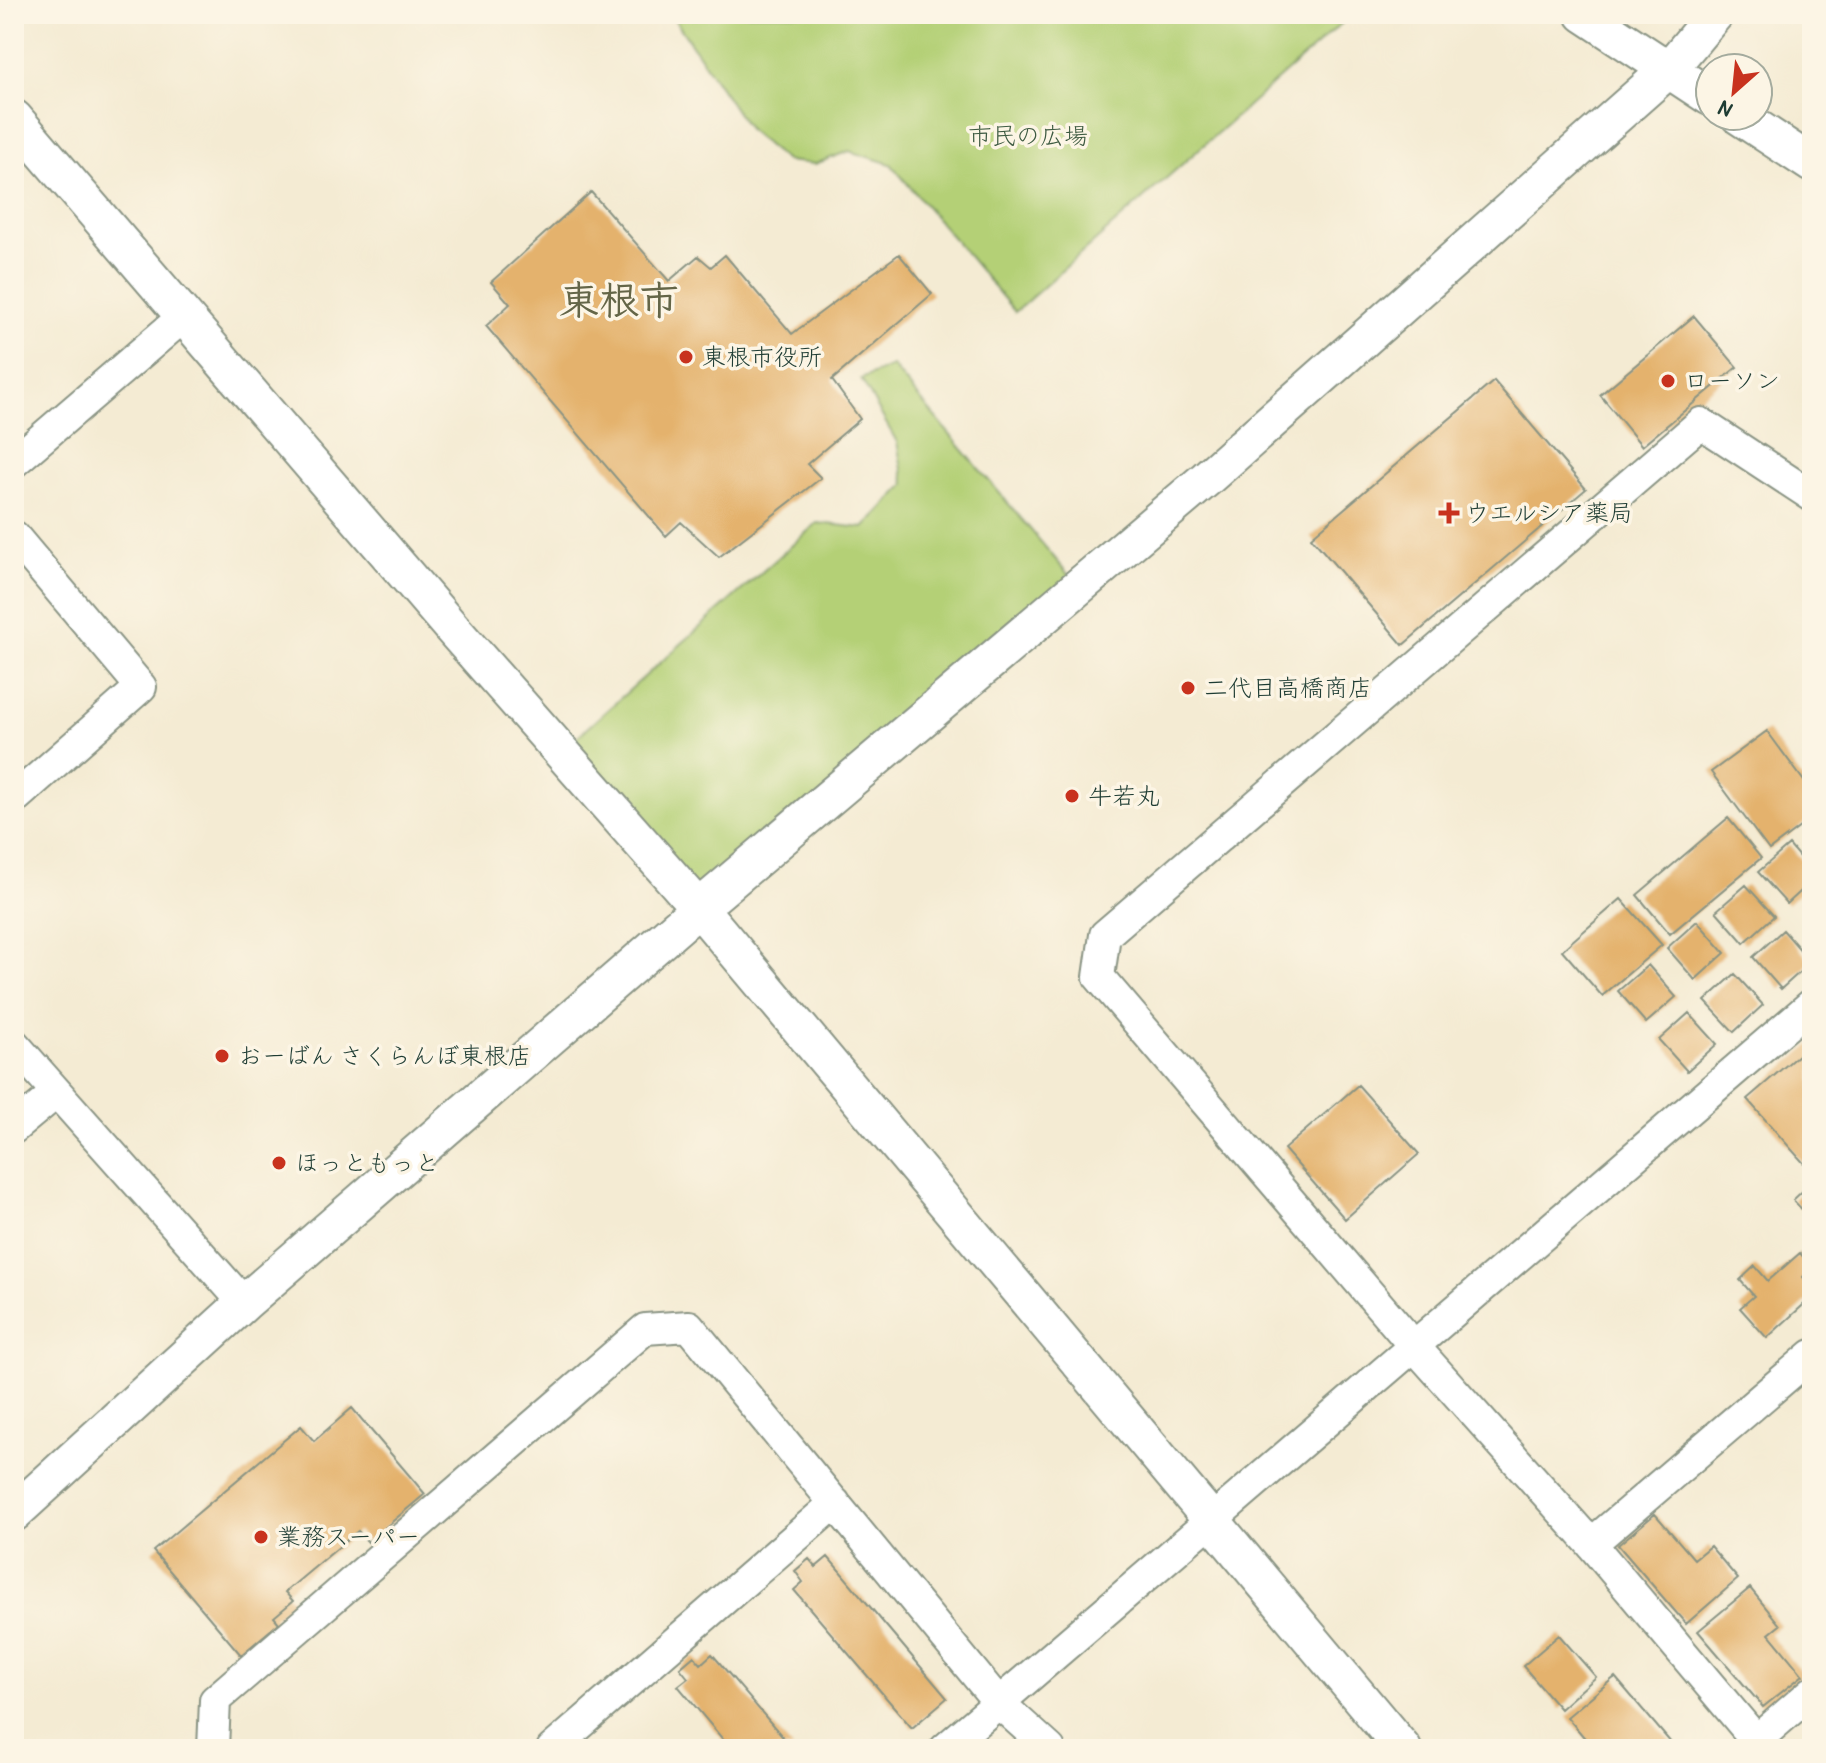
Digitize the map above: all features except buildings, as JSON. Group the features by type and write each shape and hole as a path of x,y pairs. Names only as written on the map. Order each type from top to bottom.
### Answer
{"street":[{"path":"1584,14 1694,86"},
{"path":"14,1513 244,1303 699,908 1206,479 1669,69 1715,14"},
{"path":"14,118 183,317 699,908 1403,1749"},
{"path":"1763,132 1812,164"},
{"path":"14,462 183,317"},
{"path":"1812,496 1701,423 1105,935 1099,977 1414,1346 1591,1544 1751,1744 1812,1692"},
{"path":"14,536 141,687 14,799"},
{"path":"945,1749 1812,1004"},
{"path":"14,1044 244,1303"},
{"path":"14,1128 56,1093"},
{"path":"213,1749 215,1700 645,1329 689,1326 999,1703 1050,1749"},
{"path":"1591,1544 1812,1355"},
{"path":"552,1749 835,1503"}],"green space":[{"name":"市民の広場","path":"671,14 1352,14 1015,312 891,164 849,151 815,164 786,161 749,130"},
{"path":"892,366 1079,587 699,908 560,752 817,523 864,528 905,485 897,442 861,379"}],"place":[{"name":"東根市役所","path":"686,357"},
{"name":"ローソン","path":"1668,381"},
{"name":"ウエルシア薬局","path":"1449,513"},
{"name":"二代目高橋商店","path":"1188,688"},
{"name":"牛若丸","path":"1072,796"},
{"name":"おーばん さくらんぼ東根店","path":"222,1056"},
{"name":"ほっともっと","path":"279,1163"},
{"name":"業務スーパー","path":"261,1537"}],"district":[{"name":"東根市","path":"619,300"}]}
